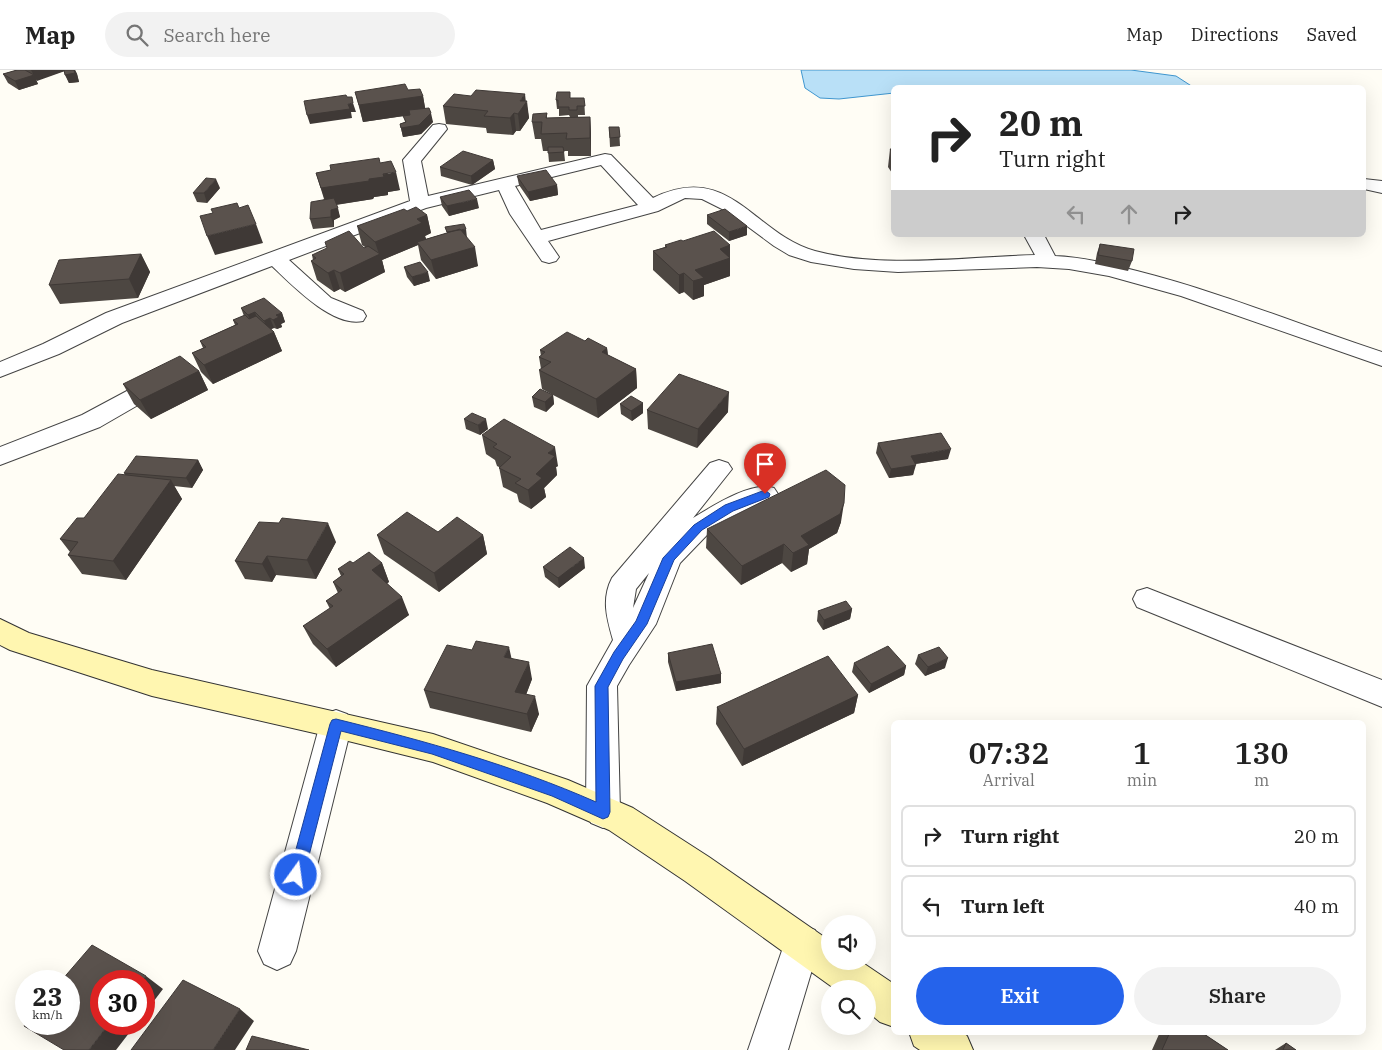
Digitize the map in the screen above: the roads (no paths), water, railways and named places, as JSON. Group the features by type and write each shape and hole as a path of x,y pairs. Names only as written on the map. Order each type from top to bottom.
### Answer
{"street":[{"path":"420,204 412,160 439,129"},
{"path":"0,370 51,350 114,318 420,204 605,159 651,207"},
{"path":"504,183 535,238 549,257"},
{"path":"1366,184 1382,187"},
{"path":"535,238 651,207 668,198 691,192 710,194 775,240 806,255 818,258 902,266 1048,262 1122,273 1225,303 1292,329 1382,360"},
{"path":"1035,237 1048,262"},
{"path":"275,258 324,302 356,316"},
{"path":"0,456 91,421 180,372"},
{"path":"628,642 619,608 622,586 719,469"},
{"path":"603,812 602,686 641,624 669,558 698,528 729,508 765,494"},
{"path":"1147,599 1382,694"},
{"path":"0,631 20,642 152,683 336,724 432,748 556,791 621,819 854,980"},
{"path":"277,950 336,724"},
{"path":"768,1050 802,943"},
{"path":"876,995 891,1006"},
{"path":"932,1035 953,1050"}],"water":[{"path":"801,70 1131,70 1176,76 1190,85 891,85 891,93 839,99 820,98 805,88"}]}
